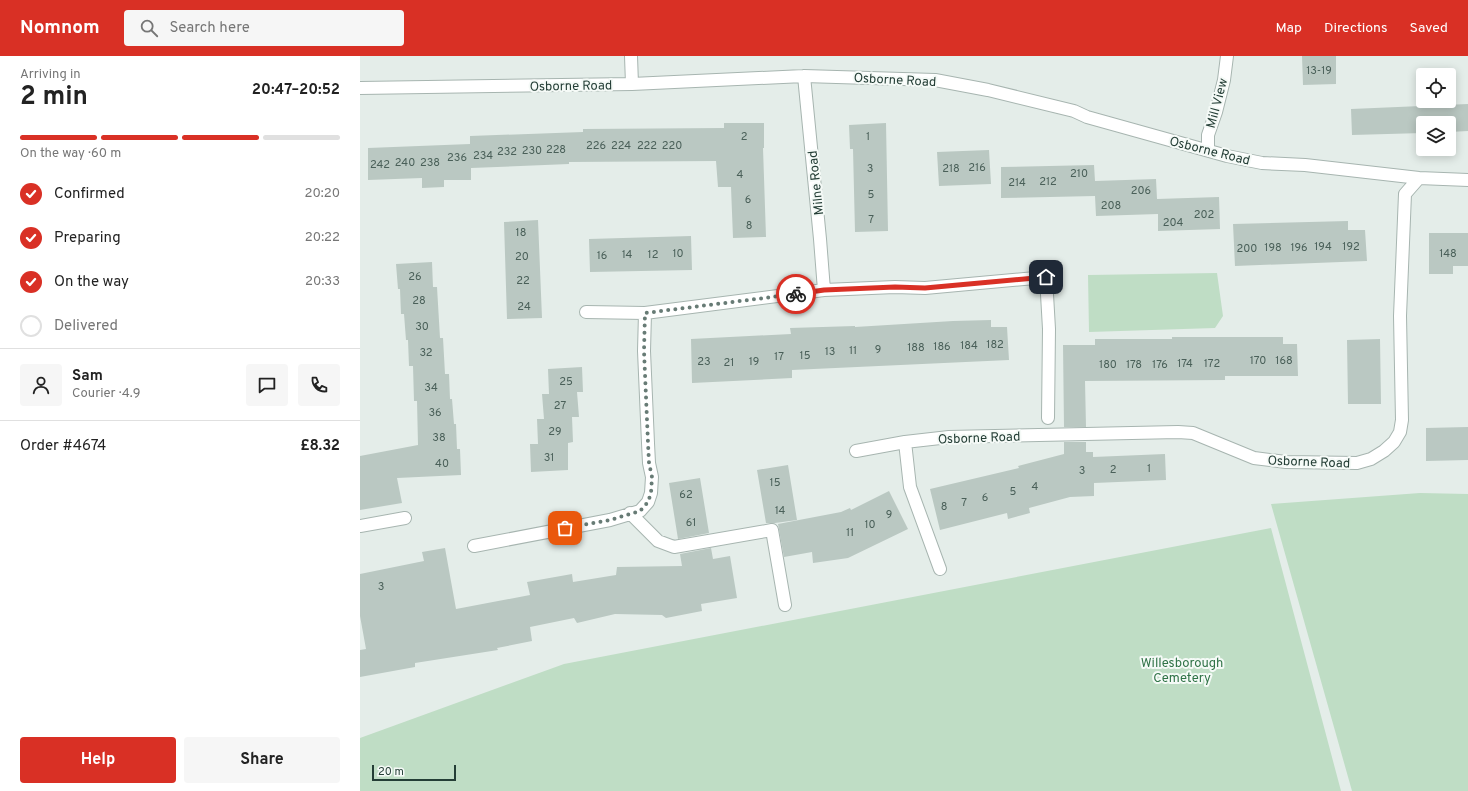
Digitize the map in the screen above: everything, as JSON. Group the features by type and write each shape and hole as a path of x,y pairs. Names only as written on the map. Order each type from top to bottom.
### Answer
{"street":[{"path":"631,56 632,84"},
{"name":"Mill View","path":"1208,150 1208,135 1216,112 1227,56"},
{"name":"Osborne Road","path":"360,88 632,84 804,76 935,80 988,90 1074,111 1088,117 1227,156 1262,163 1305,165 1419,178 1468,180"},
{"name":"Milne Road","path":"804,76 824,290"},
{"name":"Osborne Road","path":"856,451 905,442 949,437 1178,432 1193,433 1254,458 1286,462 1357,463 1371,459 1384,451 1394,442 1400,432 1402,409 1400,316 1405,194 1419,178"},
{"path":"586,312 645,313 824,290 895,287 925,288 1046,277 1049,329 1048,418"},
{"path":"474,546 610,520 640,511 648,502 652,482 648,443 644,351 645,313"},
{"path":"905,442 910,487 940,569"},
{"path":"630,513 658,541 674,547 772,530 785,605"},
{"path":"360,526 405,518"}],"green space":[{"path":"1217,273 1223,316 1215,328 1089,332 1088,275"},
{"path":"1420,493 1468,494 1468,791 1352,791 1271,504"},
{"name":"Willesborough Cemetery","path":"1271,528 1341,791 360,791 360,738 564,664"}],"building":[{"path":"1302,56 1336,56 1336,84 1303,85"},
{"path":"1468,104 1468,131 1456,132 1456,116 1416,116 1416,133 1352,135 1351,109 1416,106 1416,108 1456,108 1456,105"},
{"path":"724,123 764,123 763,148 766,237 733,238 731,187 718,187 716,161 569,162 569,164 471,168 471,180 444,180 444,187 422,188 422,178 368,180 368,148 470,144 470,136 583,132 583,129 724,128"},
{"path":"886,123 888,231 855,232 853,149 850,149 849,125"},
{"path":"989,150 991,184 939,186 937,152"},
{"path":"1094,165 1095,181 1156,179 1157,199 1219,197 1220,229 1158,231 1158,214 1096,216 1095,196 1001,198 1001,167"},
{"path":"538,220 542,318 507,319 504,222"},
{"path":"1348,221 1348,230 1365,230 1367,261 1235,266 1233,224"},
{"path":"1429,233 1468,233 1468,266 1453,266 1453,274 1429,274"},
{"path":"691,236 692,270 590,272 589,239"},
{"path":"432,262 433,287 437,287 440,338 443,338 445,374 449,374 450,399 452,399 454,424 456,424 457,449 460,449 461,475 397,478 402,503 360,510 360,456 418,445 417,401 414,401 413,366 409,366 408,340 406,340 404,314 401,314 400,289 398,289 396,264"},
{"path":"991,320 991,327 1007,327 1009,360 792,370 792,378 692,383 691,339 791,334 790,328 855,327"},
{"path":"1172,337 1283,337 1283,344 1297,344 1298,376 1225,376 1225,380 1085,381 1086,427 1064,427 1063,345 1095,345 1095,339 1172,339"},
{"path":"1380,339 1381,404 1348,404 1347,340"},
{"path":"582,367 583,392 577,392 579,417 572,417 573,442 568,443 568,470 531,472 530,444 538,444 537,419 544,419 542,394 549,394 548,369"},
{"path":"1468,427 1468,460 1426,461 1426,428"},
{"path":"1064,442 1086,442 1086,452 1093,452 1093,457 1165,454 1166,480 1094,483 1094,496 1070,497 1029,508 1030,513 1008,519 1007,513 940,530 930,489 1019,468 1018,466 1064,454"},
{"path":"788,465 797,520 766,523 757,470"},
{"path":"700,478 709,533 678,539 669,483"},
{"path":"889,491 908,529 848,558 813,563 812,552 784,557 778,524 841,512 850,508 851,510"},
{"path":"445,548 456,609 530,595 527,582 572,574 573,582 616,575 617,567 682,566 680,554 711,548 713,559 730,556 737,598 701,604 702,611 666,618 662,615 615,614 577,623 574,618 530,627 532,641 497,648 498,650 415,663 415,667 360,677 360,650 366,649 360,616 360,574 424,561 422,552"}],"way so far":[{"path":"565,528 610,520 640,511 648,502 651,493 652,477 649,463 644,351 645,313 796,294"}],"route":[{"path":"796,294 824,290 895,287 925,288 1046,277"}]}
